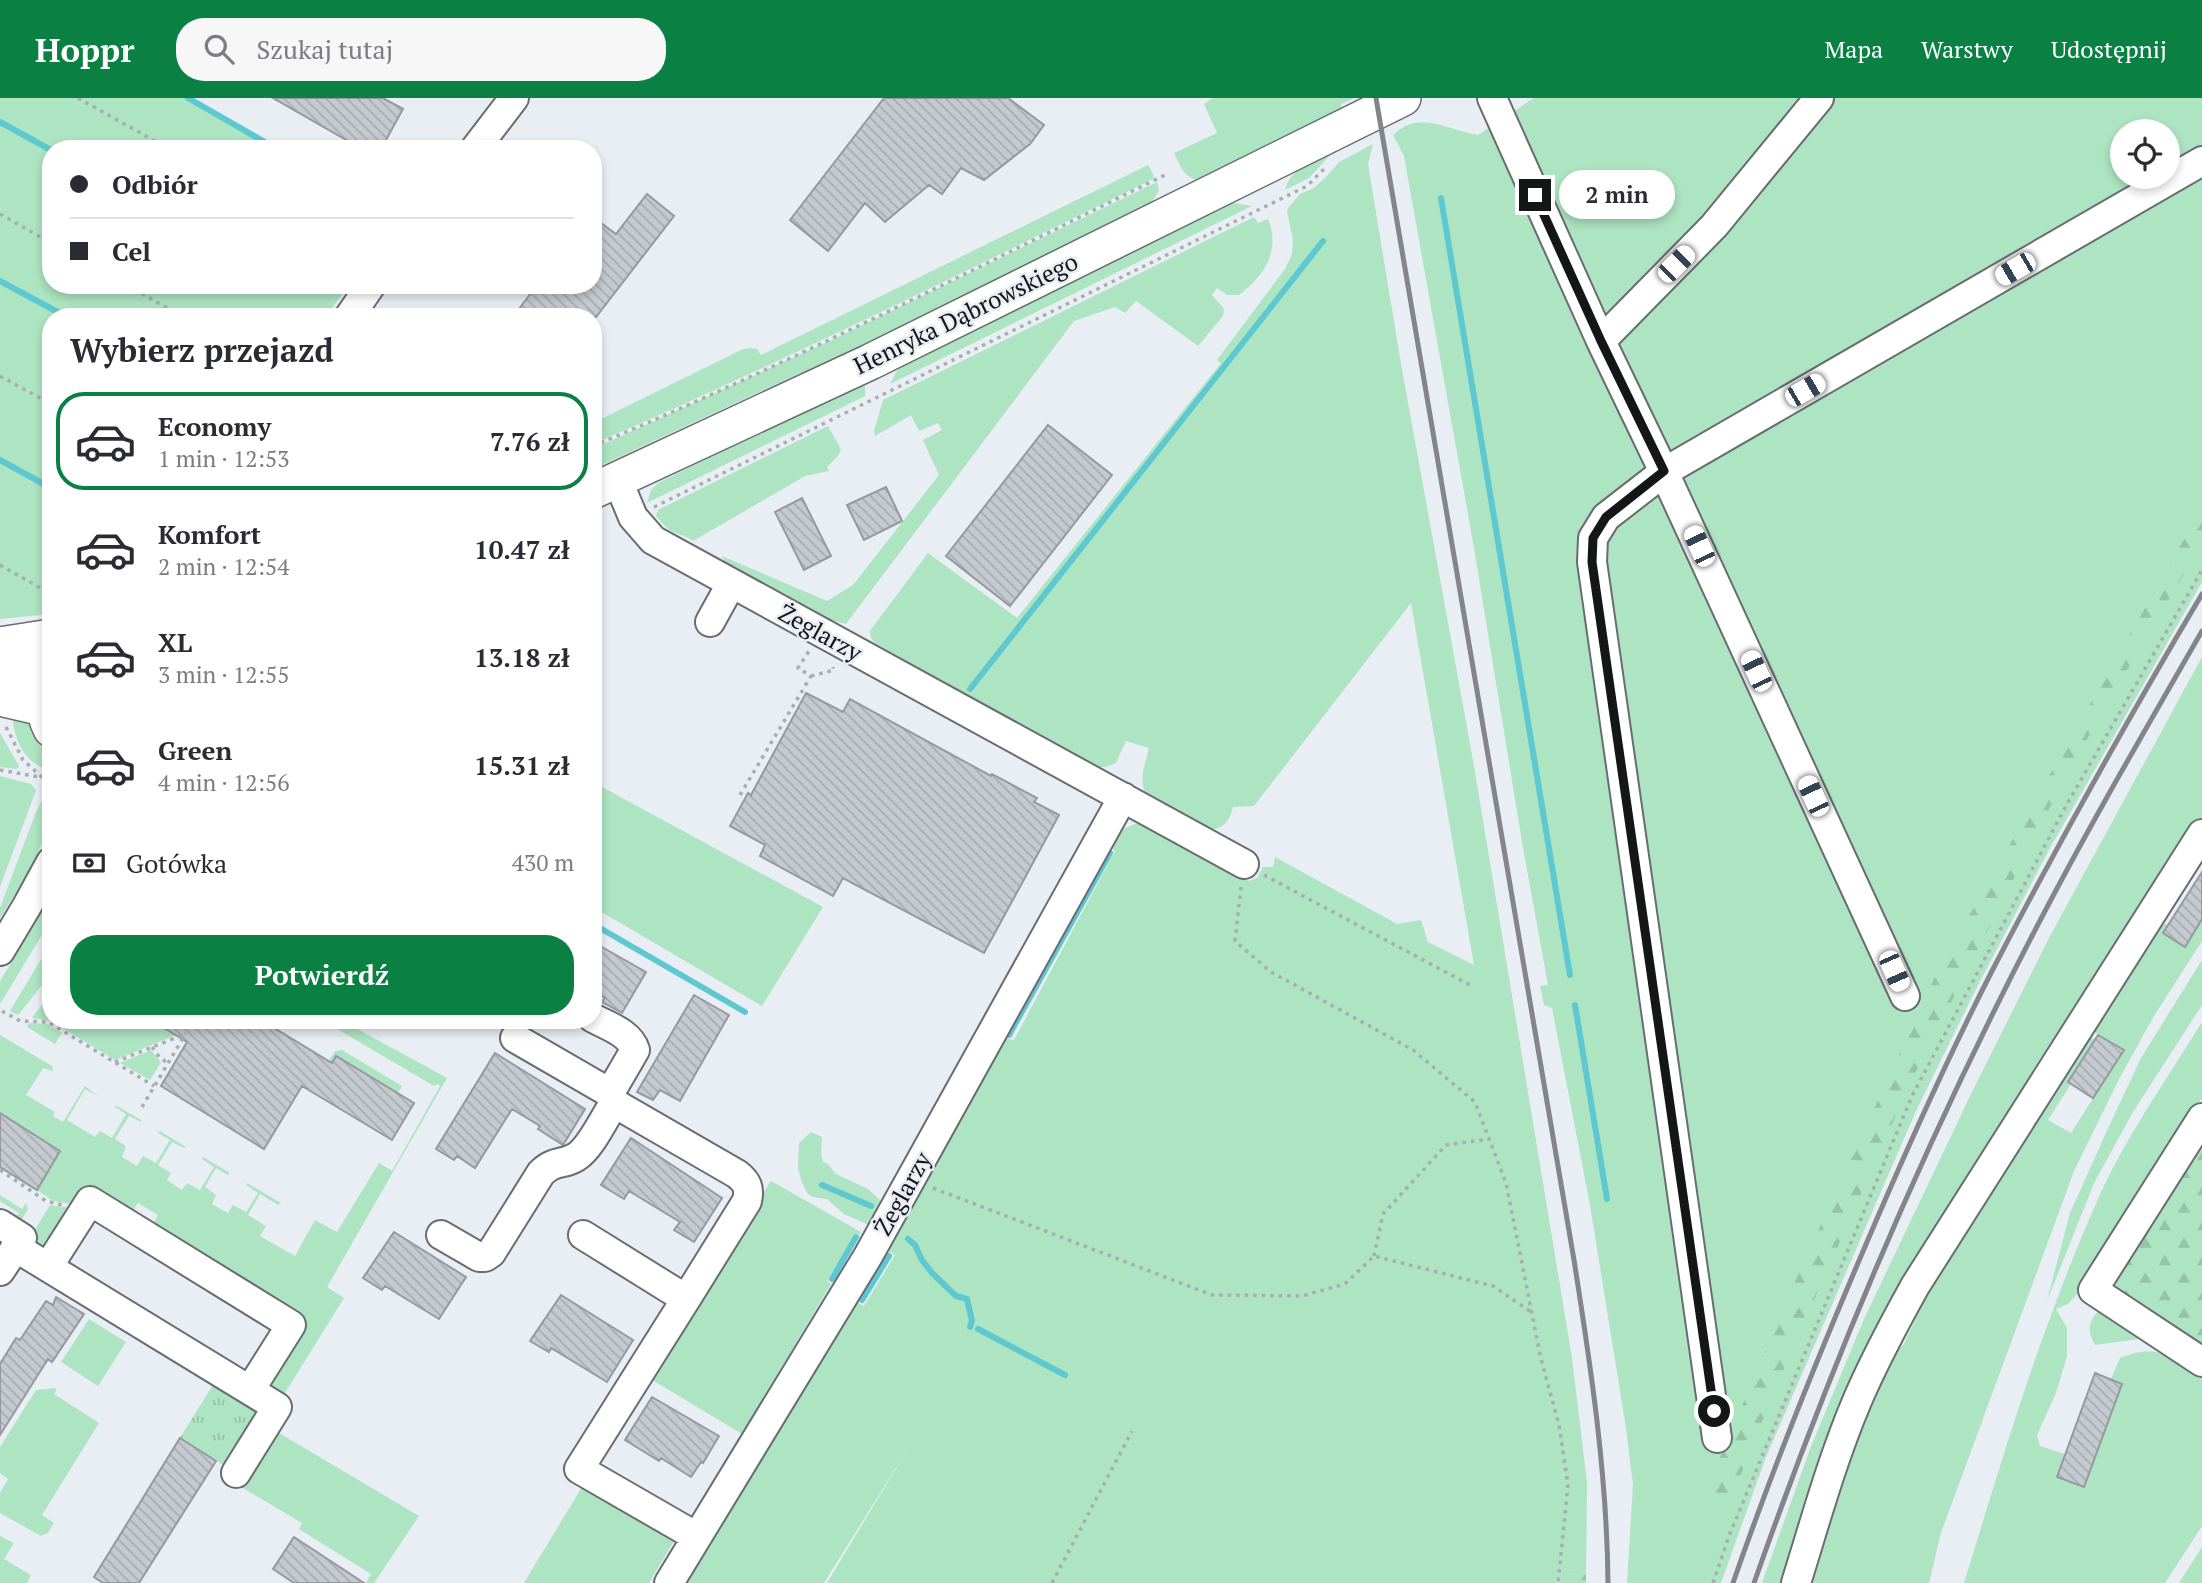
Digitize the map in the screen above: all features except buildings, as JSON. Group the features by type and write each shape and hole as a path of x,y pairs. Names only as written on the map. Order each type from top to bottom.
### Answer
{"main road":[{"name":"Henryka Dąbrowskiego","path":"606,486 1333,147 1403,98"},
{"path":"0,645 42,638"},
{"path":"0,667 42,671"},
{"path":"0,698 42,716"}],"street":[{"path":"482,140 514,98"},
{"path":"1492,98 1601,341 1664,471 1905,996"},
{"path":"1601,341 1714,226 1818,98"},
{"path":"1717,1438 1592,562 1593,538 1606,517 1664,471 2202,161"},
{"name":"Żeglarzy","path":"606,486 653,540 1244,864"},
{"path":"710,622 731,584"},
{"name":"Żeglarzy","path":"669,1583 868,1256 1124,797"},
{"path":"1796,1583 1857,1401 1889,1333 1915,1286 2202,834"},
{"path":"0,951 42,878"},
{"path":"441,1235 485,1257 491,1253 541,1173 549,1165 579,1155 612,1098 635,1050 633,1041 602,1022"},
{"path":"515,1038 746,1182 749,1191 747,1201 579,1469 697,1537"},
{"path":"2202,1118 2093,1290 2202,1362"},
{"path":"48,1267 90,1201 291,1325 250,1390"},
{"path":"583,1235 686,1299"},
{"path":"0,1271 12,1236 48,1267 277,1406 236,1473"}],"path":[{"path":"78,98 153,140"},
{"path":"648,510 1307,186 1333,147"},
{"path":"602,442 667,415 870,319 1169,173"},
{"path":"0,214 42,238"},
{"path":"143,294 167,308"},
{"path":"0,376 42,399"},
{"path":"0,565 42,589"},
{"path":"1713,1583 1729,1536 1912,1096 2067,804 2202,570"},
{"path":"811,676 798,668 809,650 818,655"},
{"path":"740,795 811,676 834,670 827,662"},
{"path":"0,722 4,723 23,760 42,777"},
{"path":"0,769 42,778"},
{"path":"1470,985 1244,864 1235,941 1271,972 1413,1050 1475,1102 1506,1183 1541,1359 1559,1425 1568,1485 1558,1583"},
{"path":"2,1011 20,1021 42,1022"},
{"path":"60,1029 154,1086"},
{"path":"115,1062 185,1034 142,1107"},
{"path":"152,1047 160,1058 168,1063"},
{"path":"911,1179 1212,1295 1302,1297 1345,1284 1374,1256 1383,1214 1446,1145 1489,1139"},
{"path":"0,1170 46,1201 77,1207 83,1211"},
{"path":"1374,1256 1493,1286 1533,1314"},
{"path":"1052,1583 1132,1431"}],"green space":[{"path":"0,98 189,98 264,140 42,140 42,294 342,294 332,308 42,308 42,615 0,619"},
{"path":"1213,98 1354,98 1341,104 1342,112 1198,180 1185,173 1174,153 1217,133 1204,104"},
{"path":"1534,98 2202,98 2202,582 2050,848 1916,1111 1766,1457 1721,1583 1627,1583 1633,1485 1590,1205 1552,1008 1544,1005 1540,986 1548,985 1474,548 1404,156 1393,135 1403,127 1423,122 1478,135"},
{"path":"1373,144 1368,164 1401,364 1474,766 1572,1358 1587,1483 1586,1575 1582,1571 1564,1569 1554,1583 827,1583 912,1442 824,1583 686,1583 856,1302 864,1306 895,1255 887,1250 1004,1038 1014,1040 1115,851 1109,846 1122,830 1141,823 1235,870 1249,881 1257,878 1263,867 1273,867 1275,857 1397,924 1421,920 1428,942 1474,965 1411,603 1254,806 1233,807 1226,823 1210,830 1148,798 1142,779 1149,748 1126,741 1116,763 1099,767 875,643 870,631 928,553 1017,618 1221,363 1217,360 1285,269 1292,254 1293,240 1287,211 1289,207 1300,194 1314,188 1339,162"},
{"path":"1334,151 1309,178 1285,190 1298,170"},
{"path":"1148,165 1154,176 1153,179 805,348 602,440 602,419 741,350 757,349 761,355"},
{"path":"1157,182 1159,191 1151,203 839,361 798,374 602,465 602,445 836,338"},
{"path":"1234,203 1252,206 890,384 896,372 908,360"},
{"path":"1254,217 1258,223 1268,219 1272,231 1268,262 1256,280 1239,295 1227,295 1217,288 1212,295 1224,309 1223,316 1198,346 1136,301 1125,313 1115,307 1074,321 846,624 831,620 724,561 722,556 827,601 853,585 939,475 923,440 942,430 938,423 919,431 911,415 875,436 883,400"},
{"path":"859,384 865,386 865,396 647,503 651,490 658,483"},
{"path":"828,426 841,449 827,467 829,471 805,476 693,541 670,530 656,516 658,510"},
{"path":"2202,508 2202,543 2050,807 1910,1083 1784,1368 1730,1501 1721,1508 1707,1487 1801,1268 1938,970"},
{"path":"2202,657 2202,817 1897,1300 1787,1583 1762,1583 1810,1449 1864,1319 2050,936"},
{"path":"13,707 22,711 42,734 42,767 20,746"},
{"path":"0,733 19,766 17,769 0,767"},
{"path":"0,776 31,784 36,790 0,887"},
{"path":"602,787 823,907 762,1006 602,912"},
{"path":"42,800 42,842 31,867 0,918 0,908"},
{"path":"42,912 42,935 0,1004 0,981"},
{"path":"2202,919 2202,941 2154,1016 2119,1079 2074,1171 1941,1533 1929,1583 1803,1583 1884,1366 1904,1344 1927,1294 1926,1284 2085,1034 2095,1040 2048,1120 2071,1133 2123,1051 2090,1029 2158,925 2169,924 2185,946"},
{"path":"42,958 42,985 18,1015 10,1011"},
{"path":"2202,960 2202,1005 2133,1112 2094,1183 2047,1301 2070,1213 2110,1124 2141,1058"},
{"path":"42,1004 42,1020 32,1018"},
{"path":"2202,1022 2202,1098 2077,1294 2068,1304 2056,1309 2067,1328 2067,1356 2056,1393 2037,1435 2040,1446 2065,1454 2057,1477 2084,1487 2122,1384 2111,1379 2120,1358 2154,1352 2182,1363 2202,1376 2202,1526 2165,1583 1964,1583 2024,1393 2075,1252 2118,1158"},
{"path":"29,1023 42,1024 42,1029 55,1029 62,1033 55,1044 27,1027"},
{"path":"64,1029 166,1029 183,1032 115,1060"},
{"path":"337,1029 357,1029 447,1078 327,1287 344,1298 283,1396 292,1400 289,1406 263,1388 304,1320 152,1226 158,1215 138,1203 131,1213 53,1201 37,1190 60,1151 0,1113 0,1035 52,1066 52,1071 43,1068 26,1095 55,1112 53,1116 63,1122 85,1086 98,1096 85,1089 67,1120 95,1137 100,1131 112,1138 126,1114 115,1105 141,1120 129,1116 115,1139 126,1146 122,1157 137,1166 143,1156 156,1163 170,1140 158,1133 160,1131 186,1147 172,1142 158,1165 171,1173 167,1180 182,1190 187,1183 200,1190 214,1167 202,1159 203,1157 230,1173 228,1175 216,1168 205,1187 216,1195 212,1204 228,1213 233,1205 246,1212 258,1193 246,1185 247,1183 281,1203 278,1205 260,1194 248,1215 266,1226 260,1236 295,1256 315,1220 337,1232 379,1163 392,1171 440,1086 434,1086"},
{"path":"151,1050 161,1062 150,1080 120,1063"},
{"path":"342,1050 402,1086 398,1093 337,1056 332,1063 328,1061 336,1051"},
{"path":"811,1132 822,1137 823,1162 836,1174 868,1189 881,1201 869,1225 844,1214 827,1199 808,1194 798,1168 799,1143"},
{"path":"2202,1138 2202,1352 2110,1287"},
{"path":"771,1181 861,1232 860,1235 856,1233 827,1281 831,1284 742,1434 649,1378"},
{"path":"0,1195 22,1209 26,1203 28,1209 22,1219 14,1219 19,1213 0,1201"},
{"path":"50,1205 71,1208 43,1252 30,1238"},
{"path":"2101,1308 2146,1338 2095,1345 2090,1334 2090,1325"},
{"path":"89,1319 126,1342 98,1386 61,1362"},
{"path":"216,1380 261,1408 230,1469 180,1438"},
{"path":"57,1388 54,1394 99,1423 42,1515 54,1523 48,1533 41,1536 0,1513 0,1493 8,1479 0,1473 0,1447 36,1390"},
{"path":"274,1430 419,1516 374,1583 366,1583 371,1574 299,1529 302,1523 238,1485"},
{"path":"585,1482 677,1536 649,1583 524,1583"},
{"path":"0,1536 14,1543 4,1559 31,1575 27,1583 0,1583"},
{"path":"2202,1547 2202,1583 2179,1583"},
{"path":"1564,1569 1582,1571 1586,1575 1586,1583 1554,1583"}],"waterway":[{"path":"188,98 261,140"},
{"path":"0,122 42,145"},
{"path":"1441,198 1570,975"},
{"path":"970,689 1323,241"},
{"path":"0,281 50,308"},
{"path":"0,460 42,483"},
{"path":"1009,1035 1110,853"},
{"path":"602,929 745,1012"},
{"path":"1575,1005 1607,1199"},
{"path":"822,1185 871,1206"},
{"path":"832,1279 856,1237"},
{"path":"908,1239 915,1245 932,1273 956,1296 967,1299 972,1321 970,1327"},
{"path":"862,1300 889,1256"},
{"path":"978,1329 1065,1375"}],"railway":[{"path":"1376,98 1574,1260 1601,1461 1608,1583"},
{"path":"1733,1583 1829,1332 1942,1073 2043,874 2202,594"},
{"path":"1754,1583 1848,1336 1954,1094 2052,897 2202,631"}],"route":[{"path":"1535,195 1664,471 1606,517 1593,538 1592,562 1714,1411"}]}
